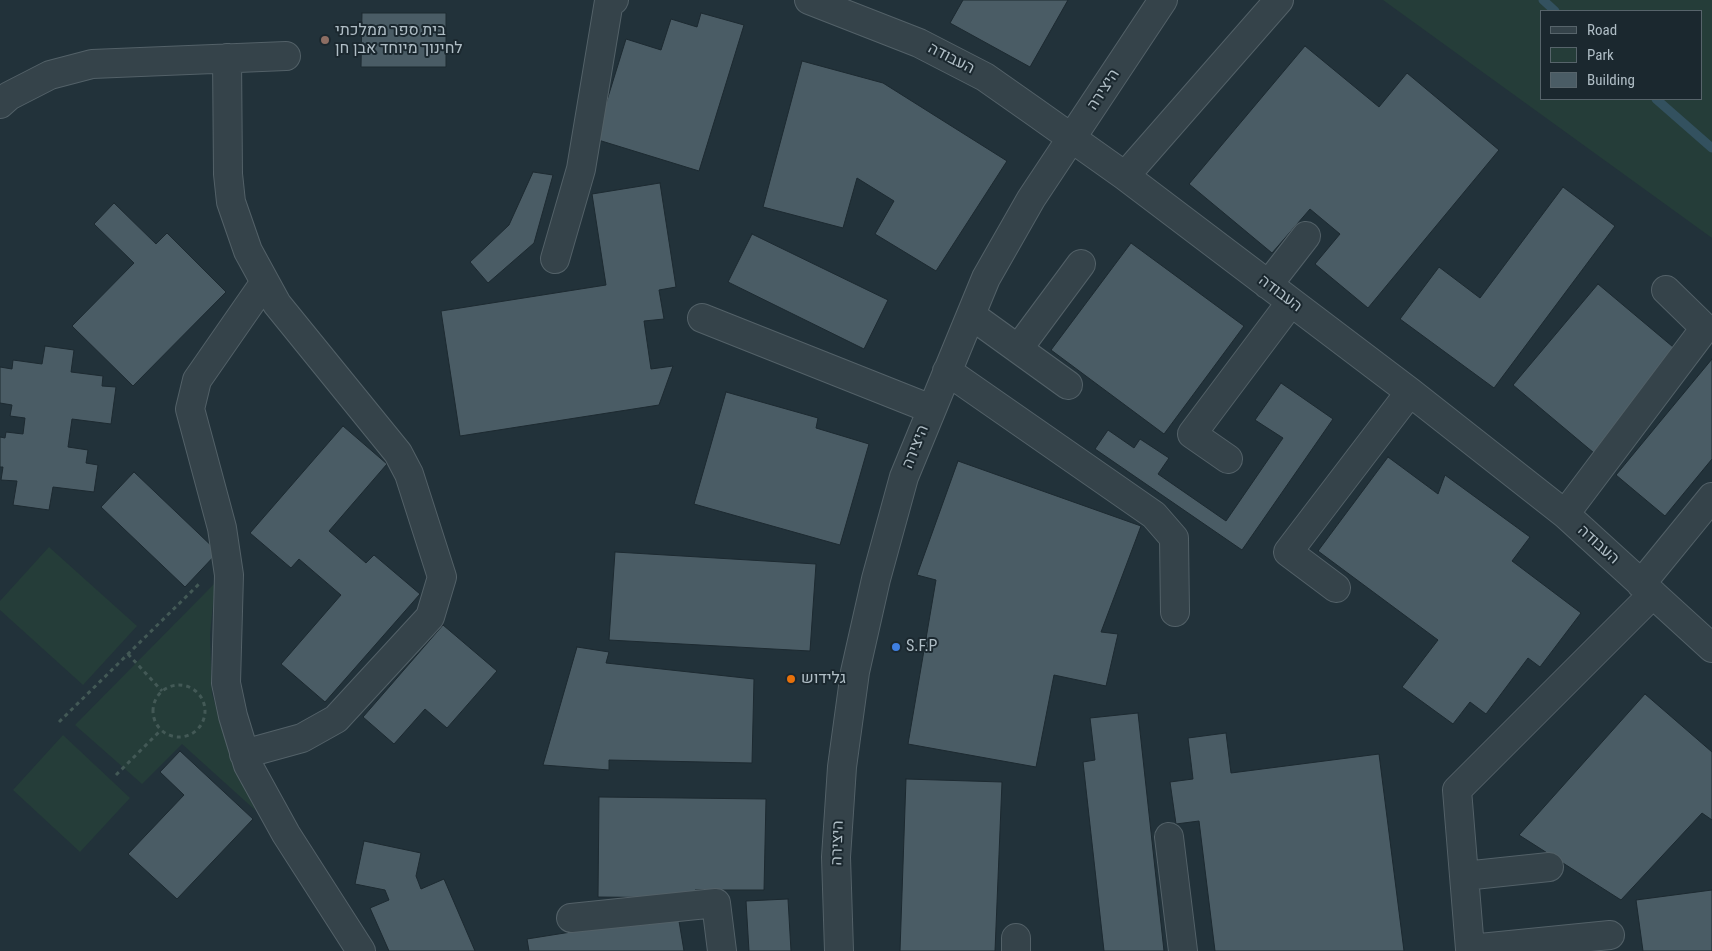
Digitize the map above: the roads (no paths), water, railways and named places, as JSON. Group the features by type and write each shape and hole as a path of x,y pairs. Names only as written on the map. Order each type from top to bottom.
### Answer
{"street":[{"path":"555,259 581,169 610,1 614,0"},
{"name":"העבודה","path":"809,0 919,43 985,77 1125,176 1410,392 1565,514 1712,648"},
{"name":"היצירה","path":"839,951 836,857 842,768 855,672 876,579 904,477 986,278 1032,199 1163,0"},
{"path":"1125,176 1279,0"},
{"path":"0,104 10,96 50,76 92,64 286,56"},
{"path":"228,58 228,174 231,202 248,251 277,304 398,453 409,474 442,577 430,617 336,719 302,738 244,754"},
{"path":"1268,285 1306,236"},
{"path":"1018,349 1081,264"},
{"path":"265,282 197,380 190,409 222,528 229,575 226,683 233,716 248,765 268,804 361,951"},
{"path":"1565,514 1705,328 1666,290"},
{"path":"1228,459 1192,434 1291,302"},
{"path":"971,315 1068,385"},
{"path":"702,318 931,409"},
{"path":"947,371 1154,515 1174,538 1176,612"},
{"path":"1336,588 1288,552 1410,392"},
{"path":"1610,935 1470,950 1456,790 1647,589 1712,497"},
{"path":"1169,837 1183,951"},
{"path":"1464,876 1549,867"},
{"path":"571,918 716,902 722,951"}],"waterway":[{"path":"1543,0 1554,10"},
{"path":"1657,100 1712,148"}],"place":[{"name":"בית ספר ממלכתי לחינוך מיוחד אבן חן","path":"325,40"},
{"name":"S.F.P","path":"896,647"},
{"name":"גלידוש","path":"791,679"}]}
